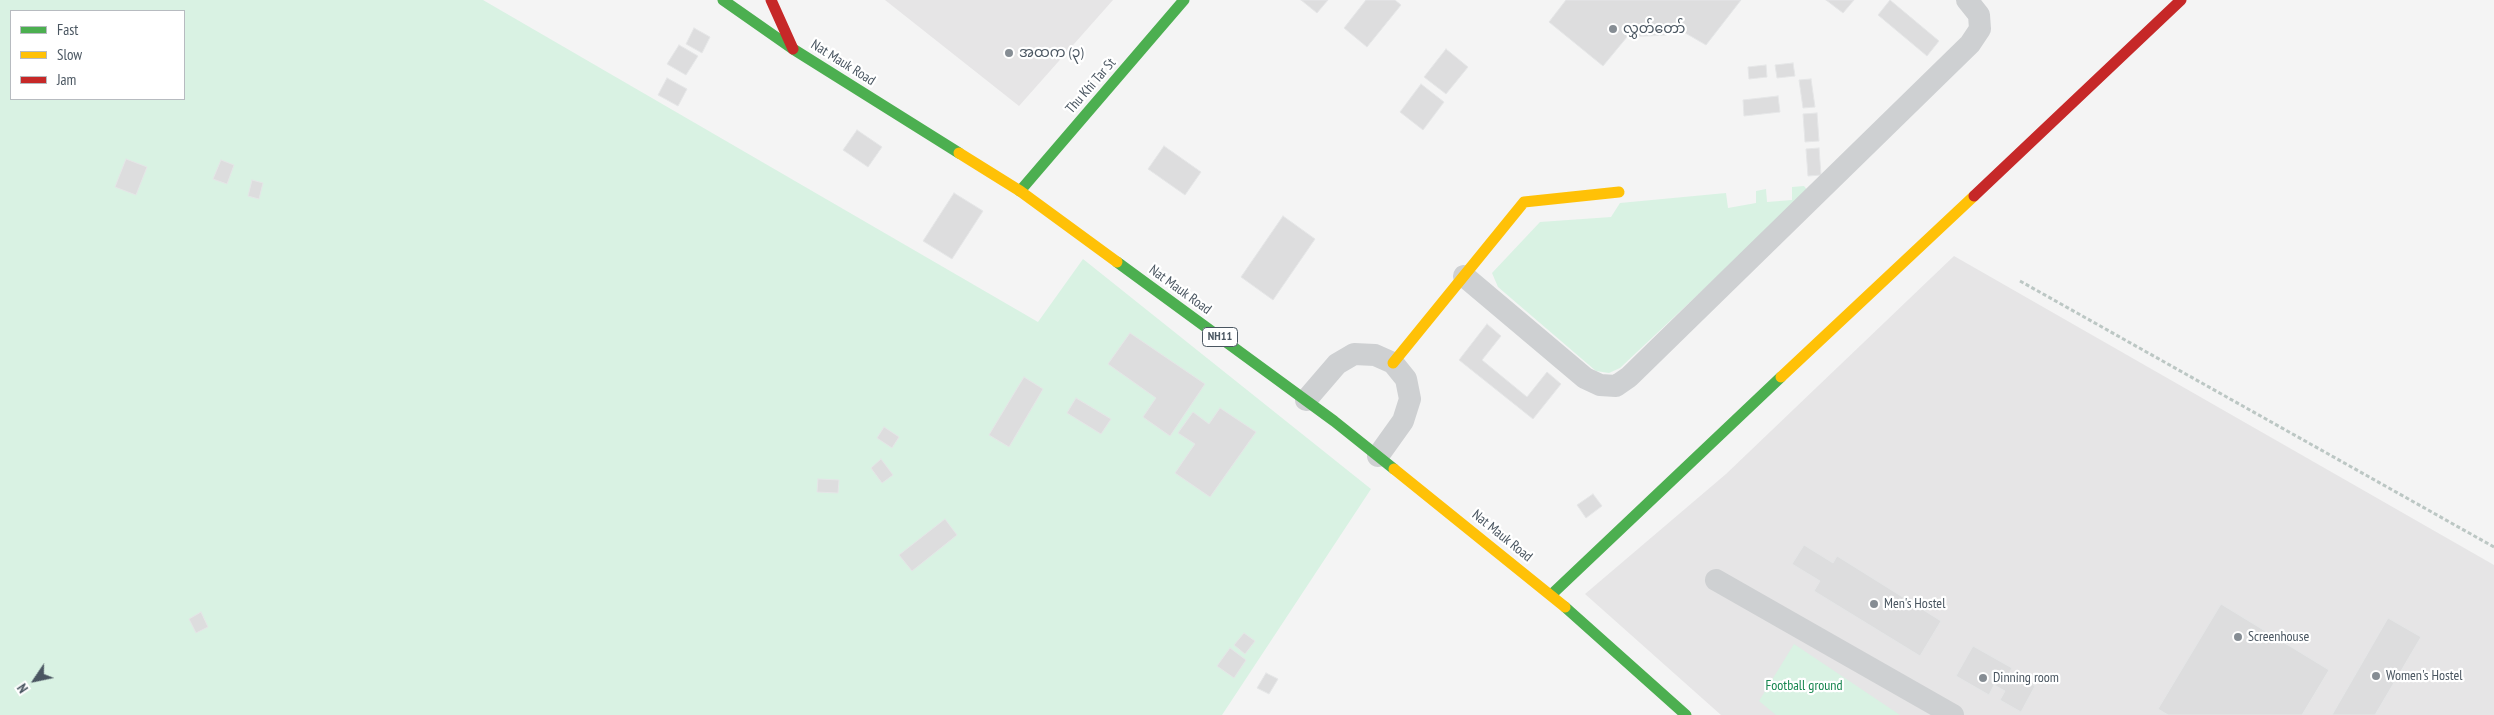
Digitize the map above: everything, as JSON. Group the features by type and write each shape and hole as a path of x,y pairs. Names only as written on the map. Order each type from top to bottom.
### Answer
{"main road":[{"name":"Nat Mauk Road","path":"723,0 793,49 1020,191 1306,400 1551,595 1686,715"},
{"path":"772,0 793,49"},
{"name":"Thu Khi Tar St","path":"1020,191 1184,0"},
{"path":"1551,595 2181,0"},
{"path":"1393,363 1524,202 1619,192"}],"street":[{"path":"1464,276 1585,378 1600,385 1616,386 1636,370 1970,44 1980,29 1979,15 1967,0"},
{"path":"1306,400 1336,364 1354,354 1375,355 1393,363 1406,379 1410,399 1403,421 1378,456"},
{"path":"1716,580 1953,715"}],"path":[{"path":"2020,281 2494,547"}],"shaded area":[{"name":"အထက (၃)","path":"885,0 1113,0 1019,106"},
{"path":"1954,256 2494,565 2494,715 1721,715 1585,594 1726,474"}],"green space":[{"path":"0,0 483,0 1038,322 1083,259 1371,489 1222,715 0,715"},
{"path":"1804,186 1808,191 1620,368 1609,373 1596,371 1498,287 1492,273 1540,222 1611,217 1620,203 1726,193 1728,208 1756,203 1756,191 1766,189 1767,202 1792,200 1792,187"},
{"name":"Football ground","path":"1794,644 1900,715 1776,715 1759,701"}],"building":[{"path":"1301,0 1328,0 1317,13"},
{"path":"1366,0 1395,0 1401,5 1367,47 1344,28"},
{"name":"လွှတ်တော်","path":"1566,0 1741,0 1706,45 1668,23 1667,35 1627,37 1603,66 1549,22"},
{"path":"1826,0 1854,0 1843,13"},
{"path":"1890,0 1939,41 1927,56 1878,15"},
{"path":"694,28 710,37 702,53 686,44"},
{"path":"679,45 698,56 686,75 667,64"},
{"path":"1446,49 1468,67 1446,94 1424,77"},
{"path":"1793,63 1795,76 1777,78 1775,65"},
{"path":"1766,65 1767,77 1749,79 1748,67"},
{"path":"667,78 687,89 678,106 658,95"},
{"path":"1811,79 1815,107 1803,108 1799,80"},
{"path":"1421,84 1444,102 1423,130 1400,112"},
{"path":"1778,96 1780,112 1744,116 1743,100"},
{"path":"1817,113 1819,141 1805,142 1803,114"},
{"path":"857,130 882,147 868,167 843,150"},
{"path":"1164,146 1201,172 1185,195 1148,169"},
{"path":"1819,148 1821,175 1808,176 1806,149"},
{"path":"126,159 147,167 136,195 115,187"},
{"path":"221,160 234,165 227,184 213,179"},
{"path":"252,180 263,183 259,199 248,196"},
{"path":"954,193 983,211 952,259 923,241"},
{"path":"1283,216 1315,239 1273,300 1241,277"},
{"path":"1487,324 1501,336 1482,360 1527,397 1547,372 1561,384 1533,419 1459,360"},
{"path":"1130,333 1205,384 1170,436 1143,417 1156,398 1108,364"},
{"path":"1024,377 1043,389 1009,447 989,435"},
{"path":"1076,398 1111,419 1101,434 1067,413"},
{"path":"1220,408 1256,432 1210,497 1175,473 1195,444 1178,433 1193,412 1209,424"},
{"path":"884,427 899,437 892,448 877,438"},
{"path":"881,459 893,475 882,483 871,468"},
{"path":"818,479 839,480 838,493 817,492"},
{"path":"1593,494 1602,506 1586,518 1577,505"},
{"path":"945,519 957,535 912,571 899,555"},
{"name":"Men's Hostel","path":"1804,545 1833,563 1837,556 1941,621 1920,656 1814,591 1820,581 1792,564"},
{"name":"Screenhouse","path":"2221,604 2329,670 2302,715 2168,715 2158,709"},
{"path":"201,612 208,627 196,633 189,619"},
{"name":"Women's Hostel","path":"2388,618 2421,637 2375,715 2332,715"},
{"path":"1244,633 1255,641 1245,654 1234,645"},
{"name":"Dinning room","path":"1973,646 2012,668 2005,680 2012,684 2017,676 2035,686 2021,712 2000,700 2005,691 1994,685 1989,695 1956,676"},
{"path":"1230,648 1246,660 1234,678 1217,666"},
{"path":"1266,673 1278,679 1269,694 1257,688"}],"traffic: fast":[{"path":"723,0 793,49 959,153"},
{"path":"1020,191 1184,0"},
{"path":"1117,262 1334,421 1394,469"},
{"path":"1551,595 1781,377"},
{"path":"1565,607 1686,715"}],"traffic: slow":[{"path":"959,153 1020,191 1117,262"},
{"path":"1393,363 1524,202 1619,192"},
{"path":"1781,377 1974,196"},
{"path":"1394,469 1565,607"}],"traffic: jam":[{"path":"771,0 793,49"},
{"path":"1974,196 2181,0"}],"place":[{"name":"လွှတ်တော်","path":"1613,29"},
{"name":"အထက (၃)","path":"1009,53"},
{"name":"Men's Hostel","path":"1874,604"},
{"name":"Screenhouse","path":"2238,637"},
{"name":"Women's Hostel","path":"2376,676"},
{"name":"Dinning room","path":"1983,678"}]}
